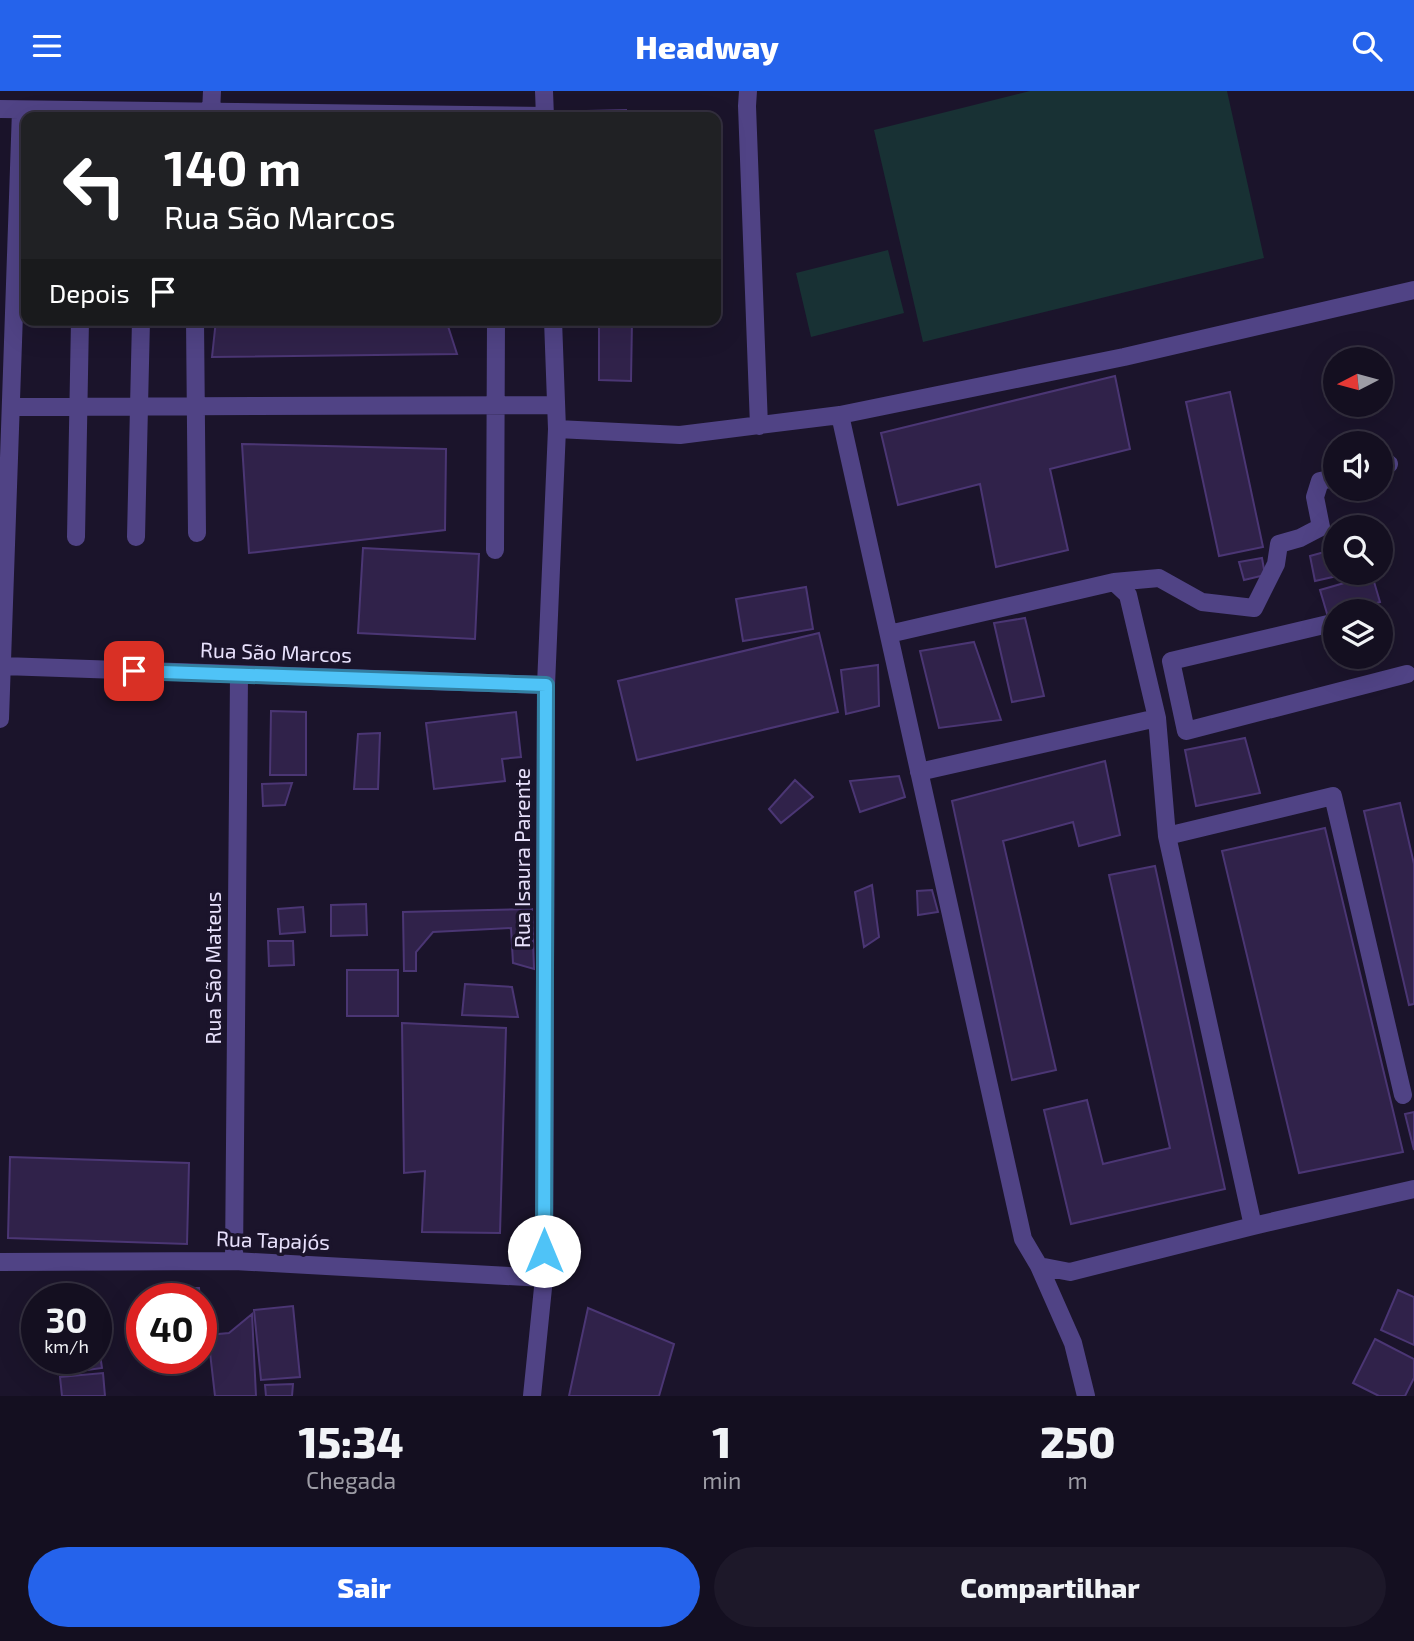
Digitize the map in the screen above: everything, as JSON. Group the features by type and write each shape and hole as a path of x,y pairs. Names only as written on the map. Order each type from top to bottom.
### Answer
{"street":[{"path":"211,112 212,91"},
{"path":"544,91 545,112"},
{"path":"748,91 759,426"},
{"path":"0,109 148,112"},
{"path":"0,719 3,553 21,110"},
{"path":"557,429 680,435 840,415 1124,356 1414,290"},
{"path":"76,537 80,326"},
{"path":"136,537 141,326"},
{"path":"195,326 197,533"},
{"path":"495,550 496,326"},
{"name":"Rua Isaura Parente","path":"532,1396 544,1278 546,685 557,429 553,326"},
{"path":"10,407 556,405"},
{"path":"840,415 1023,1239 1039,1266 1073,1343 1086,1396"},
{"path":"889,635 1114,582 1159,577 1202,603 1254,608 1276,563 1279,544 1300,538 1321,527 1315,498 1320,481 1323,480"},
{"path":"1114,582 1128,596 1157,719 1167,836 1253,1226"},
{"path":"1144,666 1323,625"},
{"path":"1171,661 1186,731 1407,674"},
{"name":"Rua São Marcos","path":"3,666 546,685"},
{"name":"Rua São Mateus","path":"234,1261 239,675"},
{"path":"919,772 1157,719"},
{"path":"1167,836 1333,796 1403,1095"},
{"path":"1039,1266 1070,1272 1414,1189"},
{"name":"Rua Tapajós","path":"0,1262 234,1261 544,1278"}],"green space":[{"path":"1030,91 1227,91 1264,258 923,342 874,130"},
{"path":"888,250 904,313 811,337 796,273"}],"building":[{"path":"626,110 626,112 587,112"},
{"path":"215,326 448,326 457,354 212,357"},
{"path":"599,326 632,326 631,381 599,380"},
{"path":"1115,376 1130,449 1050,469 1068,550 996,567 980,484 898,505 881,433"},
{"path":"1230,392 1263,547 1219,556 1186,402"},
{"path":"242,444 446,449 445,530 249,553"},
{"path":"363,548 479,554 475,639 358,633"},
{"path":"1323,552 1323,579 1315,581 1310,556"},
{"path":"1262,558 1265,575 1244,580 1239,562"},
{"path":"1337,585 1375,585 1379,599 1323,600 1320,590"},
{"path":"806,587 813,629 743,641 736,599"},
{"path":"1025,618 1044,696 1012,702 994,623"},
{"path":"819,633 838,712 637,760 618,681"},
{"path":"974,642 1001,720 939,728 920,651"},
{"path":"878,665 879,706 846,714 841,670"},
{"path":"271,711 306,712 306,775 270,775"},
{"path":"516,712 521,757 502,759 505,781 434,789 426,723"},
{"path":"380,733 378,789 354,789 358,734"},
{"path":"1245,738 1260,793 1196,806 1185,750"},
{"path":"1105,761 1120,835 1079,846 1073,822 1003,841 1056,1070 1012,1080 952,801"},
{"path":"899,776 905,797 860,812 850,781"},
{"path":"795,780 813,797 781,823 769,809"},
{"path":"292,783 285,805 263,806 262,784"},
{"path":"1400,803 1414,864 1414,1004 1409,1005 1364,811"},
{"path":"1325,828 1403,1152 1299,1173 1222,851"},
{"path":"1155,866 1225,1189 1071,1224 1044,1110 1087,1100 1103,1164 1170,1148 1109,875"},
{"path":"872,885 879,937 864,947 855,892"},
{"path":"932,890 938,912 918,915 917,891"},
{"path":"366,904 367,935 331,936 331,905"},
{"path":"303,907 305,932 280,934 278,909"},
{"path":"532,909 534,969 513,963 511,928 433,932 416,952 416,971 404,971 403,912"},
{"path":"268,941 293,941 294,965 269,966"},
{"path":"347,970 398,970 398,1016 347,1016"},
{"path":"465,984 512,987 518,1017 462,1015"},
{"path":"402,1023 506,1028 500,1233 422,1232 425,1171 404,1173"},
{"path":"1414,1112 1414,1150 1405,1114"},
{"path":"10,1157 189,1163 187,1244 8,1238"},
{"path":"1398,1290 1414,1297 1414,1345 1381,1330"},
{"path":"293,1306 300,1377 261,1380 254,1310"},
{"path":"588,1308 674,1344 659,1396 569,1396"},
{"path":"252,1314 256,1396 215,1396 212,1374 217,1374 217,1334 229,1333"},
{"path":"1375,1339 1414,1359 1414,1378 1405,1396 1379,1396 1353,1383"},
{"path":"103,1374 105,1396 62,1396 60,1377"},
{"path":"293,1384 292,1396 266,1396 265,1385"}],"route":[{"path":"134,671 546,685 544,1251"}]}
